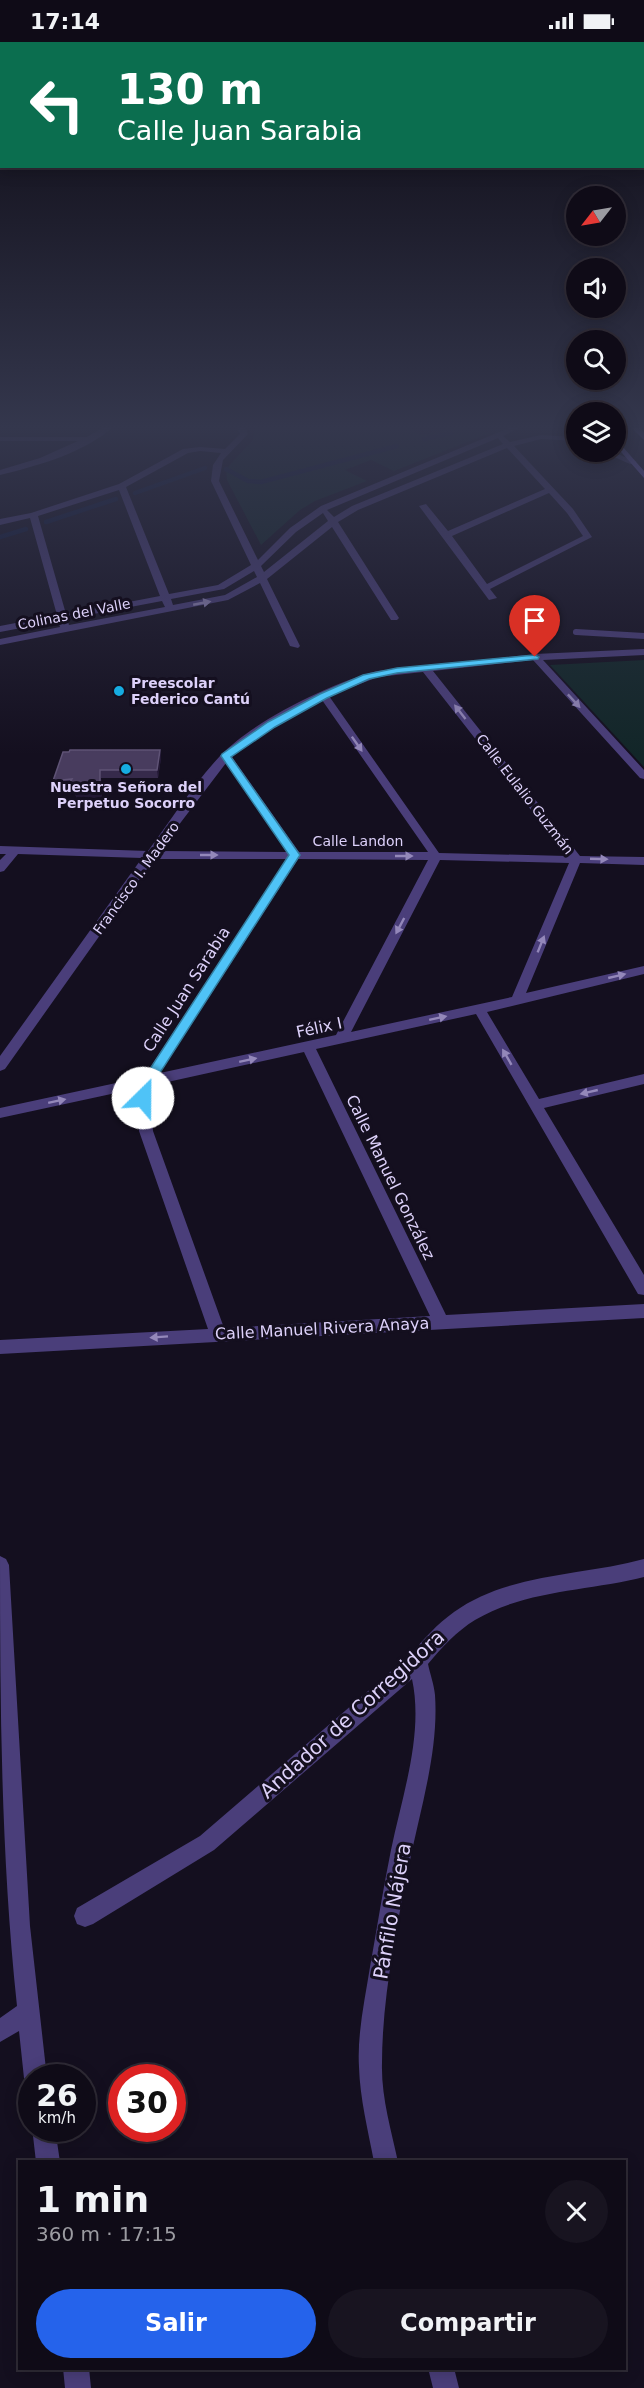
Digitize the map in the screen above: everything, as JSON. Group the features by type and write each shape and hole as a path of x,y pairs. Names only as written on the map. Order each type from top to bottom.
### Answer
{"street":[{"path":"39,536 66,629"},
{"path":"142,536 170,609"},
{"path":"242,536 295,646"},
{"name":"Colinas del Valle","path":"0,629 221,587 256,566 286,536"},
{"name":"Colinas del Valle","path":"0,642 228,597 261,578 313,536"},
{"path":"343,536 394,618"},
{"path":"448,536 492,598"},
{"path":"486,588 588,536"},
{"name":"Francisco I. Madero","path":"0,1066 151,855 226,756 246,740 324,696 366,676 535,657 644,652"},
{"path":"535,657 644,776"},
{"name":"Calle Eulalio Guzmán","path":"425,668 576,859 518,998"},
{"path":"324,696 436,856 340,1040"},
{"path":"226,756 295,855"},
{"name":"Calle Landon","path":"0,850 151,855 436,856 644,861"},
{"path":"0,868 15,850"},
{"name":"Calle Juan Sarabia","path":"218,1334 146,1131 143,1098 148,1081 295,855"},
{"name":"Félix I","path":"0,1113 479,1010 518,998 644,970"},
{"path":"479,1010 644,1289"},
{"name":"Calle Manuel González","path":"308,1046 441,1322"},
{"path":"535,1105 644,1079"},
{"name":"Calle Manuel Rivera Anaya","path":"0,1347 644,1311"},
{"path":"0,1565 19,1926 34,2064"},
{"name":"Andador de Corregidora","path":"85,1916 207,1843 418,1661 462,1617 495,1600 621,1575 644,1568"},
{"name":"Pánfilo Nájera","path":"386,2160 375,2109 370,2064 376,1999 424,1729 425,1693 418,1661"},
{"path":"0,2031 28,2012"},
{"path":"45,2142 48,2160"},
{"path":"76,2370 78,2388"},
{"path":"442,2370 446,2388"}],"lane":[{"path":"576,632 644,636"}],"green space":[{"path":"257,536 270,536 261,545"},
{"path":"644,660 644,767 550,665"}],"building":[{"path":"70,750 160,750 157,770 100,770 100,789 75,792 75,785 69,784 72,779 53,781 63,752"}],"place":[{"name":"Preescolar Federico Cantú","path":"119,691"},
{"name":"Nuestra Señora del Perpetuo Socorro","path":"126,769"}],"route":[{"path":"143,1098 148,1081 295,855 226,756 272,724 366,676 397,670 535,657"}]}
